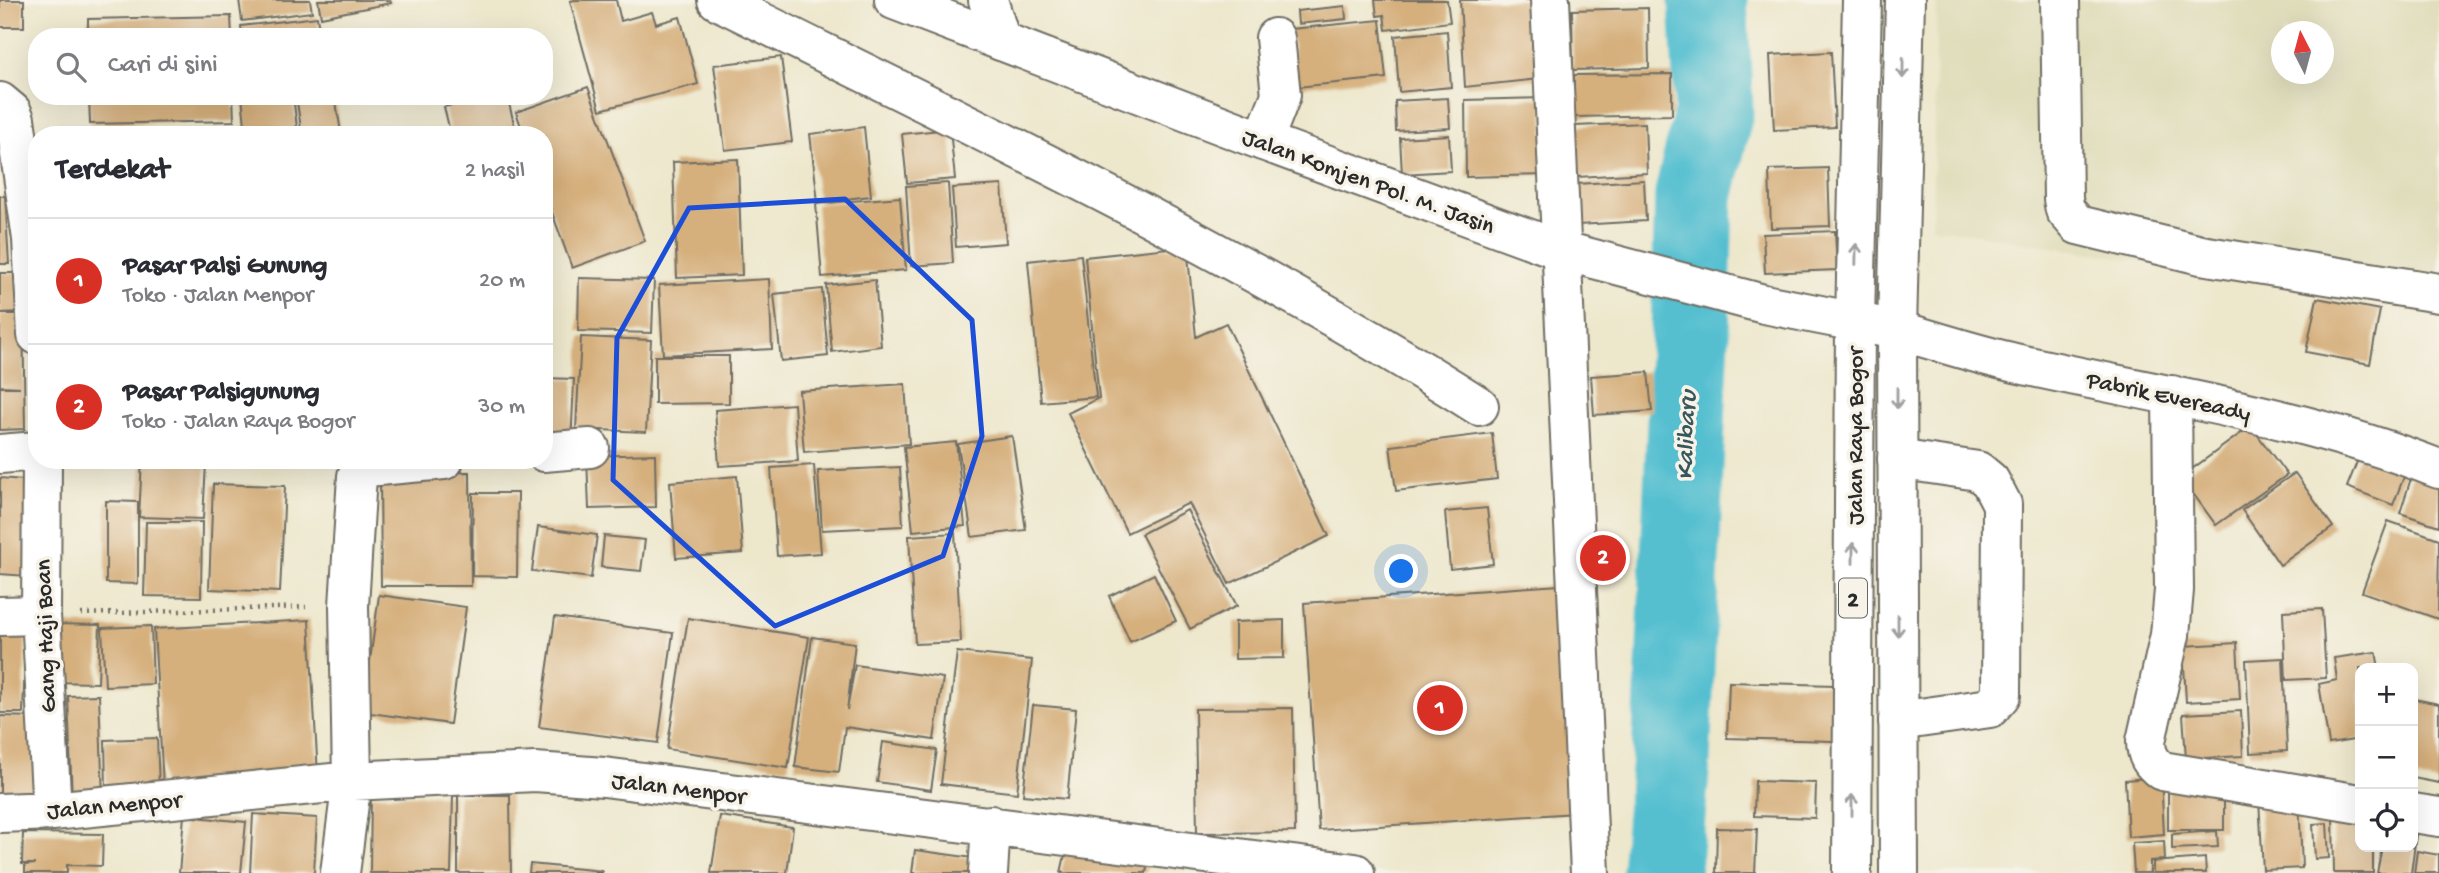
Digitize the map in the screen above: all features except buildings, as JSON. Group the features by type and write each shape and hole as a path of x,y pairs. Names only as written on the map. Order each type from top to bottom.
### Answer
{"main road":[{"path":"717,0 1130,205 1385,346 1479,406"},
{"name":"Jalan Komjen Pol. M. Jasin","path":"894,0 1263,141 1560,250 1764,304 1855,323"},
{"path":"988,0 1001,41"},
{"path":"1550,0 1590,873"},
{"name":"Jalan Raya Bogor","path":"1852,873 1855,323 1863,0"},
{"name":"Jalan Raya Bogor","path":"1899,873 1897,330 1905,0"},
{"path":"2060,0 2063,199 2065,210 2078,225 2201,255 2439,293"},
{"path":"1263,141 1280,95 1275,38"},
{"path":"0,102 15,118 28,211"},
{"name":"Pabrik Eveready","path":"1855,323 1897,330 2013,363 2308,426 2392,450 2439,469"},
{"path":"2172,395 2174,590 2170,635 2146,741 2149,758 2162,771 2355,803"},
{"path":"553,451 590,448"},
{"path":"0,454 28,452"},
{"path":"1897,459 1978,471 1990,481 2003,504 2001,695 1990,708 1898,721"},
{"name":"Gang Haji Boan","path":"42,469 41,615 52,811"},
{"path":"340,873 352,781 349,606 359,473 364,469"},
{"path":"0,616 41,615"},
{"name":"Jalan Menpor","path":"0,813 52,811 352,781 535,772 604,777 1355,873"},
{"path":"2418,814 2439,817"},
{"path":"988,873 991,825"}],"path":[{"path":"41,615 349,606"}],"highlighted area":[{"path":"845,199 972,320 982,436 943,556 775,626 613,480 617,338 689,208"}],"shaded area":[{"path":"1937,0 2439,0 2439,310 1932,227"}],"waterway":[{"name":"Kalibaru","path":"1661,873 1671,759 1694,195 1714,111 1708,0"}],"place":[{"name":"Pasar Palsigunung","path":"1603,558"},
{"name":"Pasar Palsi Gunung","path":"1440,708"}]}
